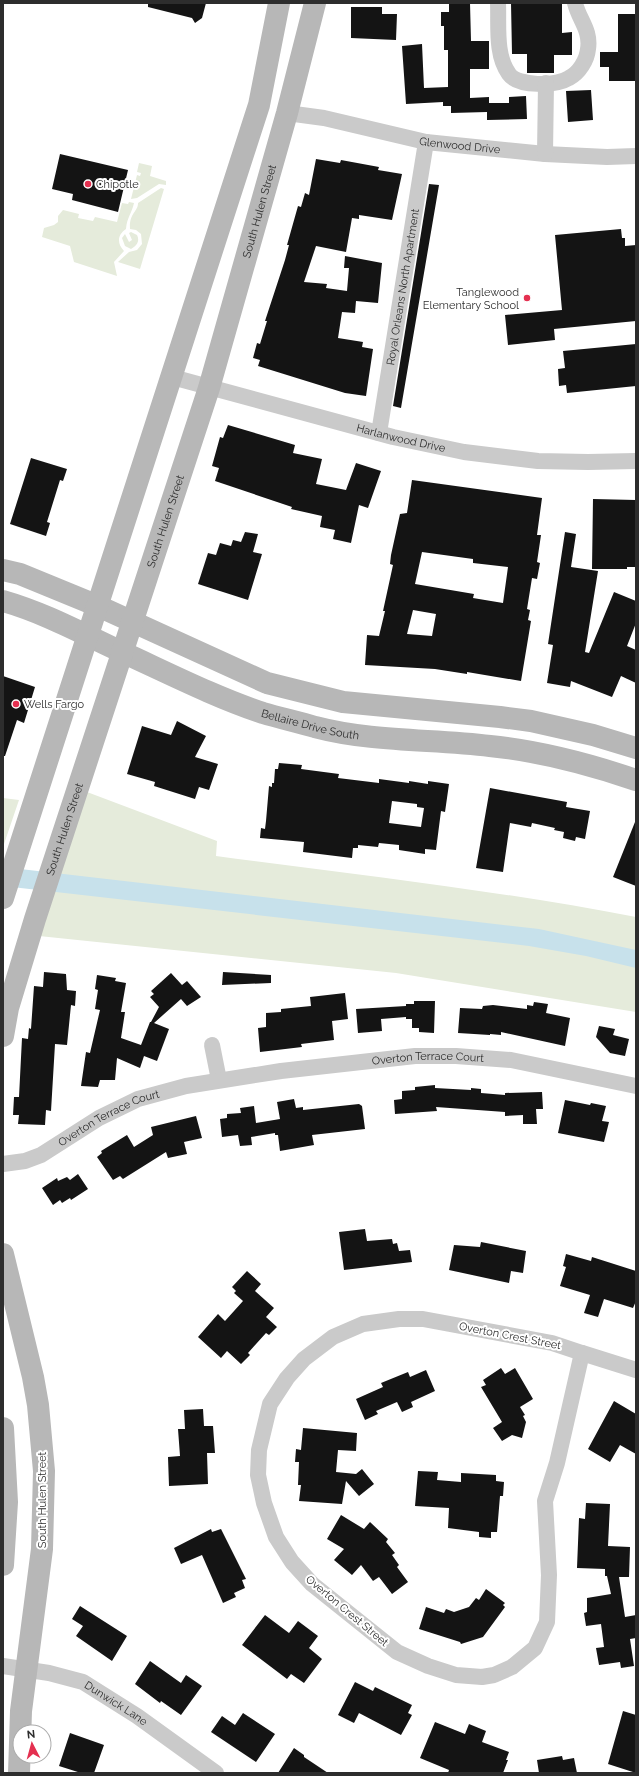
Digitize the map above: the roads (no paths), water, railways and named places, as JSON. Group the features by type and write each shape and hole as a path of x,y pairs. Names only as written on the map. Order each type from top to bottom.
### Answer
{"main road":[{"path":"3,898 259,106 280,3"},
{"name":"South Hulen Street","path":"3,1036 8,1008 35,919 121,652 209,388 287,113 315,3"},
{"path":"270,55 272,91 275,101 280,109 287,113"},
{"path":"259,106 268,110 271,118 274,156"},
{"path":"3,570 20,574 98,606 267,683 325,698 379,706 487,715 531,722 593,735 636,748"},
{"name":"Bellaire Drive South","path":"3,601 32,610 121,652 263,713 318,728 376,737 490,746 527,751 565,759 636,780"},
{"path":"318,728 325,698"},
{"path":"527,751 531,722"},
{"name":"South Hulen Street","path":"3,1254 33,1377 38,1405 44,1471 42,1549 20,1711 19,1773"},
{"path":"3,1428 7,1502 3,1565"}],"street":[{"path":"498,3 500,56 504,66 514,80 523,83 546,83 569,79 577,72 584,62 588,50 589,37 586,27 576,10 575,3"},
{"path":"545,154 546,83"},
{"name":"Glenwood Drive","path":"287,113 324,118 426,142 545,154 606,157 636,156"},
{"name":"Royal Orleans North Apartment","path":"379,433 426,142"},
{"name":"Harlanwood Drive","path":"172,377 431,446 506,458 582,462 636,461"},
{"path":"212,1045 219,1080"},
{"name":"Overton Terrace Court","path":"3,1164 25,1161 41,1155 99,1118 138,1099 186,1086 219,1080 389,1058 415,1056 456,1056 518,1061 636,1086"},
{"name":"Overton Crest Street","path":"582,1353 557,1463 545,1501 549,1575 547,1622 535,1648 512,1667 494,1675 482,1677 456,1675 428,1666 397,1652 312,1584 292,1562 276,1537 264,1503 258,1475 259,1450 270,1404 287,1378 304,1359 333,1337 363,1324 423,1319 552,1343 636,1370"},
{"name":"Dunwick Lane","path":"3,1666 50,1673 83,1682 137,1716 200,1768 216,1773"}],"water":[{"path":"3,867 539,929 636,950 636,968 586,956 529,946 3,886"}],"place":[{"name":"Chipotle","path":"88,184"},
{"name":"Tanglewood Elementary School","path":"527,298"},
{"name":"Wells Fargo","path":"16,704"}]}
